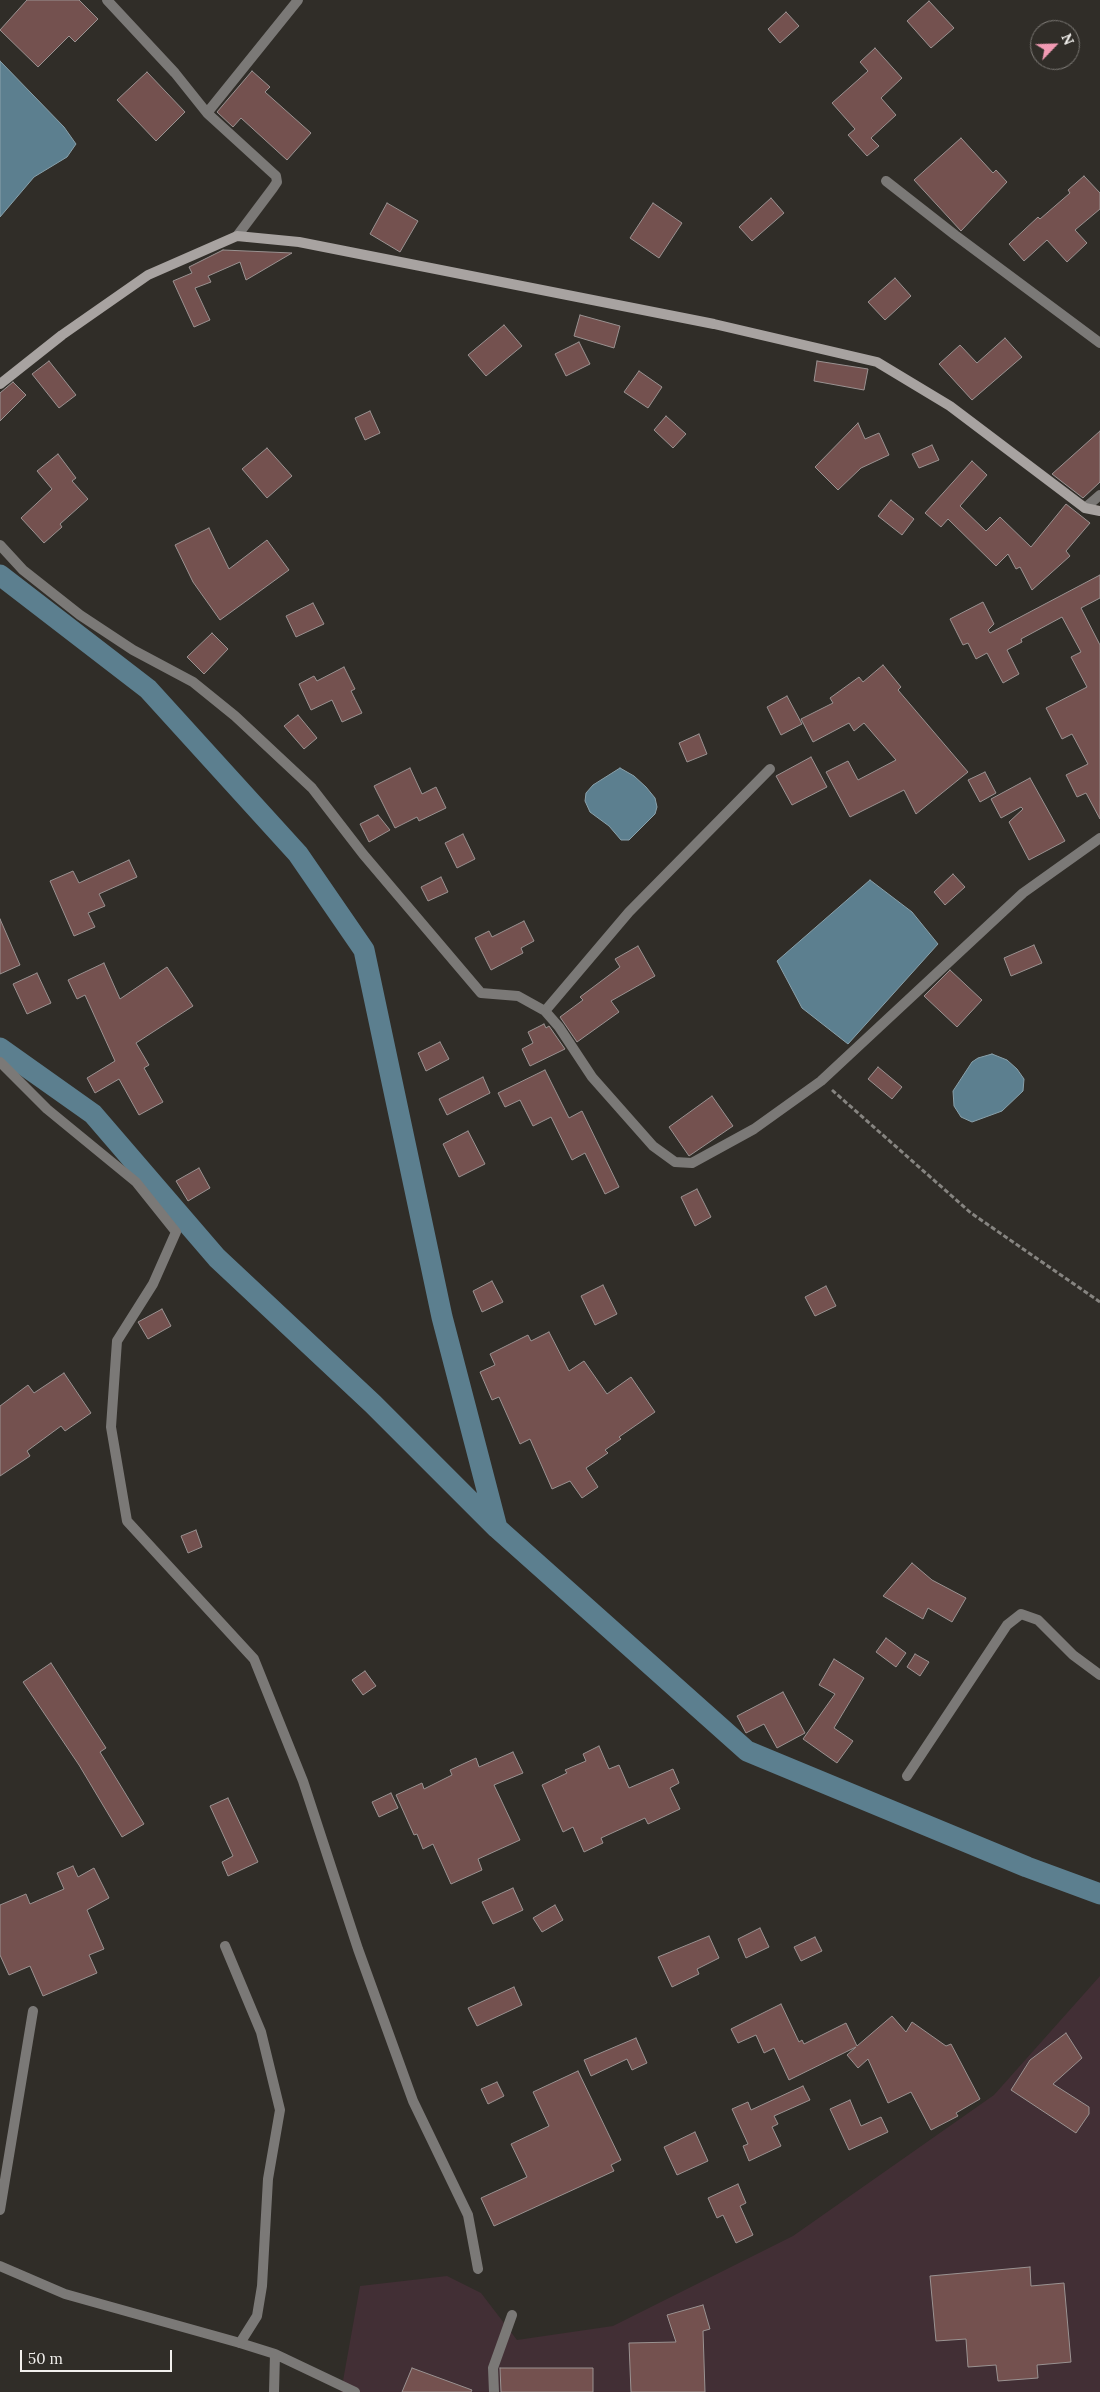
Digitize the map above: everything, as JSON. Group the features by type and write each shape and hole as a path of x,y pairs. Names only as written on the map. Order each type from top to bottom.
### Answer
{"main road":[{"path":"0,384 62,334 148,275 237,236 299,242 714,324 876,362 950,406 1086,508 1100,511"}],"street":[{"path":"107,0 175,73 207,113 276,176 277,182 237,236"},
{"path":"207,113 298,0"},
{"path":"886,180 955,236 1100,343"},
{"path":"1086,508 1100,495"},
{"path":"0,545 23,570 80,615 133,650 193,682 235,716 312,788 363,854 481,993 518,996 545,1011 559,1027 592,1077 653,1146 675,1162 692,1163 712,1153 754,1129 821,1081 1023,893 1100,838"},
{"path":"545,1011 629,912 770,769"},
{"path":"0,1062 47,1109 136,1182 176,1232 153,1284 117,1341 112,1427 127,1520 254,1659 303,1781 358,1949 413,2101 468,2216 478,2269"},
{"path":"907,1776 1007,1625 1021,1614 1038,1620 1073,1655 1100,1675"},
{"path":"224,1946 261,2032 280,2110 268,2179 262,2286 257,2316 240,2343"},
{"path":"0,2210 33,2011"},
{"path":"0,2266 65,2294 275,2354 356,2392"},
{"path":"494,2392 493,2368 512,2315"},
{"path":"274,2392 275,2354"}],"path":[{"path":"821,1081 971,1213 1100,1302"}],"shaded area":[{"path":"1100,1976 1100,2392 341,2392 360,2286 447,2276 481,2293 517,2340 613,2326 793,2236 994,2095"}],"water":[{"path":"0,61 64,127 76,144 67,157 34,177 0,217"},
{"path":"620,768 634,776 646,787 655,798 657,807 655,814 629,840 621,840 609,826 590,812 585,801 586,793 593,785"},
{"path":"870,880 912,912 938,944 848,1044 802,1008 777,961"},
{"path":"992,1054 1007,1060 1017,1069 1024,1079 1023,1091 1002,1111 972,1122 961,1117 954,1106 953,1091 972,1062"}],"building":[{"path":"27,0 79,0 98,19 75,42 69,36 38,67 0,30"},
{"path":"929,1 954,28 931,48 907,21"},
{"path":"786,12 799,26 780,43 768,29"},
{"path":"875,48 902,78 881,98 896,115 871,138 879,146 867,156 848,135 855,129 832,103 868,71 860,62"},
{"path":"252,71 270,87 265,92 311,133 287,160 241,118 233,127 217,112"},
{"path":"147,72 185,112 156,141 117,100"},
{"path":"961,138 993,173 996,170 1007,182 961,231 914,180"},
{"path":"1084,176 1100,193 1100,209 1075,230 1087,243 1067,262 1047,240 1024,261 1009,244 1038,217 1040,219 1070,193 1068,190"},
{"path":"771,198 784,213 752,241 739,227"},
{"path":"387,203 418,221 400,252 370,234"},
{"path":"653,203 682,223 659,258 630,238"},
{"path":"223,250 292,253 246,280 240,262 208,276 211,282 195,288 210,320 194,327 173,281 192,273 189,267"},
{"path":"895,278 911,296 885,320 868,302"},
{"path":"580,315 620,326 614,348 574,336"},
{"path":"504,325 522,346 486,376 468,355"},
{"path":"1005,338 1022,357 972,400 939,364 960,345 977,363"},
{"path":"579,342 590,364 566,376 555,354"},
{"path":"49,361 76,395 59,408 32,374"},
{"path":"817,361 868,369 864,390 814,381"},
{"path":"639,371 662,387 648,408 624,392"},
{"path":"13,382 26,395 0,421 0,393"},
{"path":"370,411 380,433 365,440 355,418"},
{"path":"666,416 686,434 673,448 654,430"},
{"path":"858,423 865,439 879,433 889,455 861,468 838,490 815,467"},
{"path":"1100,431 1100,482 1083,498 1052,474"},
{"path":"932,445 939,460 919,468 912,454"},
{"path":"267,448 292,476 267,498 242,469"},
{"path":"58,454 76,478 72,481 88,499 60,524 62,527 44,543 21,518 52,489 37,471"},
{"path":"972,461 987,475 960,506 986,531 1000,517 1031,547 1066,504 1090,523 1066,551 1070,556 1032,590 1020,567 1016,569 1008,554 996,566 948,519 941,527 925,513"},
{"path":"891,500 914,519 902,535 878,516"},
{"path":"209,528 229,569 267,540 289,570 220,620 193,582 175,545"},
{"path":"1100,575 1100,598 1081,608 1100,645 1100,819 1086,793 1077,797 1066,775 1088,764 1072,734 1062,739 1046,708 1087,687 1071,657 1081,652 1062,617 1021,639 1022,642 1007,650 1019,674 1003,683 987,653 976,659 968,643 963,645 950,619 983,602 994,624 988,630 990,633"},
{"path":"313,603 324,624 296,637 286,616"},
{"path":"212,633 228,649 204,674 187,657"},
{"path":"883,665 901,687 898,690 968,772 916,814 904,790 850,817 826,772 848,761 858,780 896,760 864,723 854,731 849,723 813,742 801,719 833,703 830,698 859,677 863,682"},
{"path":"344,667 355,689 351,691 362,713 342,722 332,700 311,710 299,684 314,676 317,681"},
{"path":"787,696 802,724 781,735 767,707"},
{"path":"298,715 317,738 304,749 284,726"},
{"path":"699,734 707,754 687,762 679,743"},
{"path":"811,757 827,787 792,805 776,776"},
{"path":"410,768 422,794 436,787 446,808 419,821 417,817 395,828 374,786"},
{"path":"985,772 996,793 980,802 968,780"},
{"path":"1030,778 1065,841 1029,860 1009,822 1023,809 1021,807 1001,818 991,799"},
{"path":"378,815 390,830 369,842 360,824"},
{"path":"463,834 475,859 457,868 445,843"},
{"path":"129,860 137,877 99,894 105,906 88,913 95,927 74,936 50,881 73,871 79,883"},
{"path":"953,874 965,887 945,905 934,892"},
{"path":"441,877 448,892 428,901 421,887"},
{"path":"0,919 20,965 0,974"},
{"path":"524,921 534,941 521,948 523,953 491,970 475,938 489,931 492,937"},
{"path":"1034,945 1042,963 1011,976 1004,958"},
{"path":"638,946 655,976 611,1001 619,1012 577,1042 560,1017 583,1000 580,997 620,967 615,959"},
{"path":"104,963 120,999 167,967 193,1006 136,1043 149,1065 144,1068 163,1102 139,1115 119,1079 95,1093 87,1078 115,1061 85,995 77,999 68,980"},
{"path":"950,970 982,1000 957,1027 924,996"},
{"path":"37,973 51,1003 27,1014 13,984"},
{"path":"544,1024 546,1028 549,1026 565,1049 530,1066 522,1049 533,1043 528,1032"},
{"path":"440,1042 449,1059 426,1071 418,1053"},
{"path":"878,1067 902,1087 892,1099 868,1079"},
{"path":"545,1070 569,1118 582,1111 619,1187 605,1194 585,1153 572,1160 551,1117 533,1126 520,1100 505,1107 498,1093"},
{"path":"483,1077 490,1093 447,1115 439,1099"},
{"path":"712,1096 733,1126 689,1156 669,1127"},
{"path":"468,1131 485,1164 459,1177 443,1144"},
{"path":"199,1168 210,1188 188,1201 176,1181"},
{"path":"697,1189 711,1217 695,1226 681,1197"},
{"path":"492,1281 503,1302 482,1312 473,1291"},
{"path":"603,1285 617,1314 595,1325 581,1296"},
{"path":"826,1286 836,1306 815,1316 805,1297"},
{"path":"162,1309 171,1326 148,1339 138,1322"},
{"path":"549,1332 569,1371 584,1361 607,1394 631,1377 655,1412 619,1437 621,1439 605,1450 608,1453 586,1468 598,1487 582,1498 570,1481 552,1489 530,1439 520,1444 499,1397 492,1400 480,1372 495,1365 490,1354 528,1335 531,1341"},
{"path":"64,1373 91,1413 65,1431 61,1426 27,1451 30,1456 0,1476 0,1406 28,1385 34,1393"},
{"path":"196,1530 202,1547 188,1553 181,1536"},
{"path":"912,1563 932,1580 966,1598 952,1622 928,1608 923,1619 883,1596"},
{"path":"886,1638 906,1653 896,1667 876,1652"},
{"path":"915,1654 929,1662 920,1676 907,1667"},
{"path":"834,1659 864,1678 834,1728 853,1741 837,1763 803,1739 835,1694 819,1685"},
{"path":"51,1663 106,1748 100,1752 144,1824 122,1837 79,1765 23,1682"},
{"path":"365,1671 376,1686 363,1695 352,1680"},
{"path":"783,1692 805,1733 777,1748 764,1724 746,1733 737,1716"},
{"path":"599,1746 609,1769 619,1765 629,1788 673,1769 679,1783 670,1788 680,1809 648,1824 645,1818 601,1838 603,1843 584,1852 573,1827 563,1832 542,1785 567,1773 565,1770 586,1761 583,1754"},
{"path":"513,1752 523,1773 494,1785 520,1840 478,1859 482,1870 451,1884 433,1844 423,1849 417,1834 414,1835 396,1795 422,1783 424,1789 452,1775 450,1770 476,1758 479,1767"},
{"path":"391,1793 398,1808 379,1817 372,1802"},
{"path":"228,1798 258,1862 228,1876 222,1862 233,1856 210,1806"},
{"path":"73,1866 78,1877 94,1868 109,1898 87,1910 104,1949 89,1955 97,1973 43,1996 30,1966 9,1975 0,1955 0,1905 26,1894 30,1904 64,1889 57,1873"},
{"path":"513,1888 523,1910 493,1924 482,1902"},
{"path":"555,1905 563,1920 542,1932 533,1918"},
{"path":"760,1928 769,1947 746,1958 738,1939"},
{"path":"709,1936 719,1958 697,1969 699,1974 672,1987 658,1957"},
{"path":"815,1937 822,1951 801,1961 794,1947"},
{"path":"514,1987 522,2005 477,2026 468,2008"},
{"path":"781,2004 799,2042 802,2040 804,2044 846,2023 857,2046 892,2016 906,2032 912,2022 946,2046 951,2044 980,2099 956,2113 958,2116 931,2130 911,2092 888,2103 868,2059 858,2068 847,2055 856,2047 789,2080 774,2048 764,2053 756,2035 738,2043 731,2029"},
{"path":"1066,2033 1082,2058 1053,2084 1089,2107 1089,2114 1076,2133 1011,2090 1030,2060"},
{"path":"636,2038 647,2063 632,2070 627,2059 591,2076 584,2060"},
{"path":"578,2071 621,2160 611,2165 614,2171 494,2226 481,2198 527,2177 511,2144 549,2126 533,2092"},
{"path":"497,2082 504,2096 488,2104 481,2089"},
{"path":"803,2086 810,2100 774,2116 778,2124 772,2127 781,2146 749,2161 743,2146 748,2144 732,2109 748,2102 751,2110"},
{"path":"850,2100 861,2126 881,2117 888,2132 849,2150 830,2109"},
{"path":"695,2132 708,2161 677,2175 664,2147"},
{"path":"738,2184 746,2203 740,2206 753,2235 736,2243 723,2215 717,2218 708,2198"},
{"path":"1030,2267 1031,2286 1064,2283 1071,2362 1037,2365 1038,2378 998,2381 996,2365 968,2367 966,2339 936,2341 930,2276"},
{"path":"703,2305 710,2329 703,2331 705,2392 631,2392 629,2343 676,2342 667,2315"},
{"path":"412,2368 472,2390 471,2392 402,2392"},
{"path":"500,2368 593,2368 593,2392 501,2392"}],"waterway":[{"path":"0,575 148,689 298,854 364,950 442,1317 497,1528 747,1751 1027,1867 1100,1894"},
{"path":"0,1048 93,1114 217,1258 373,1404 497,1528"}]}
